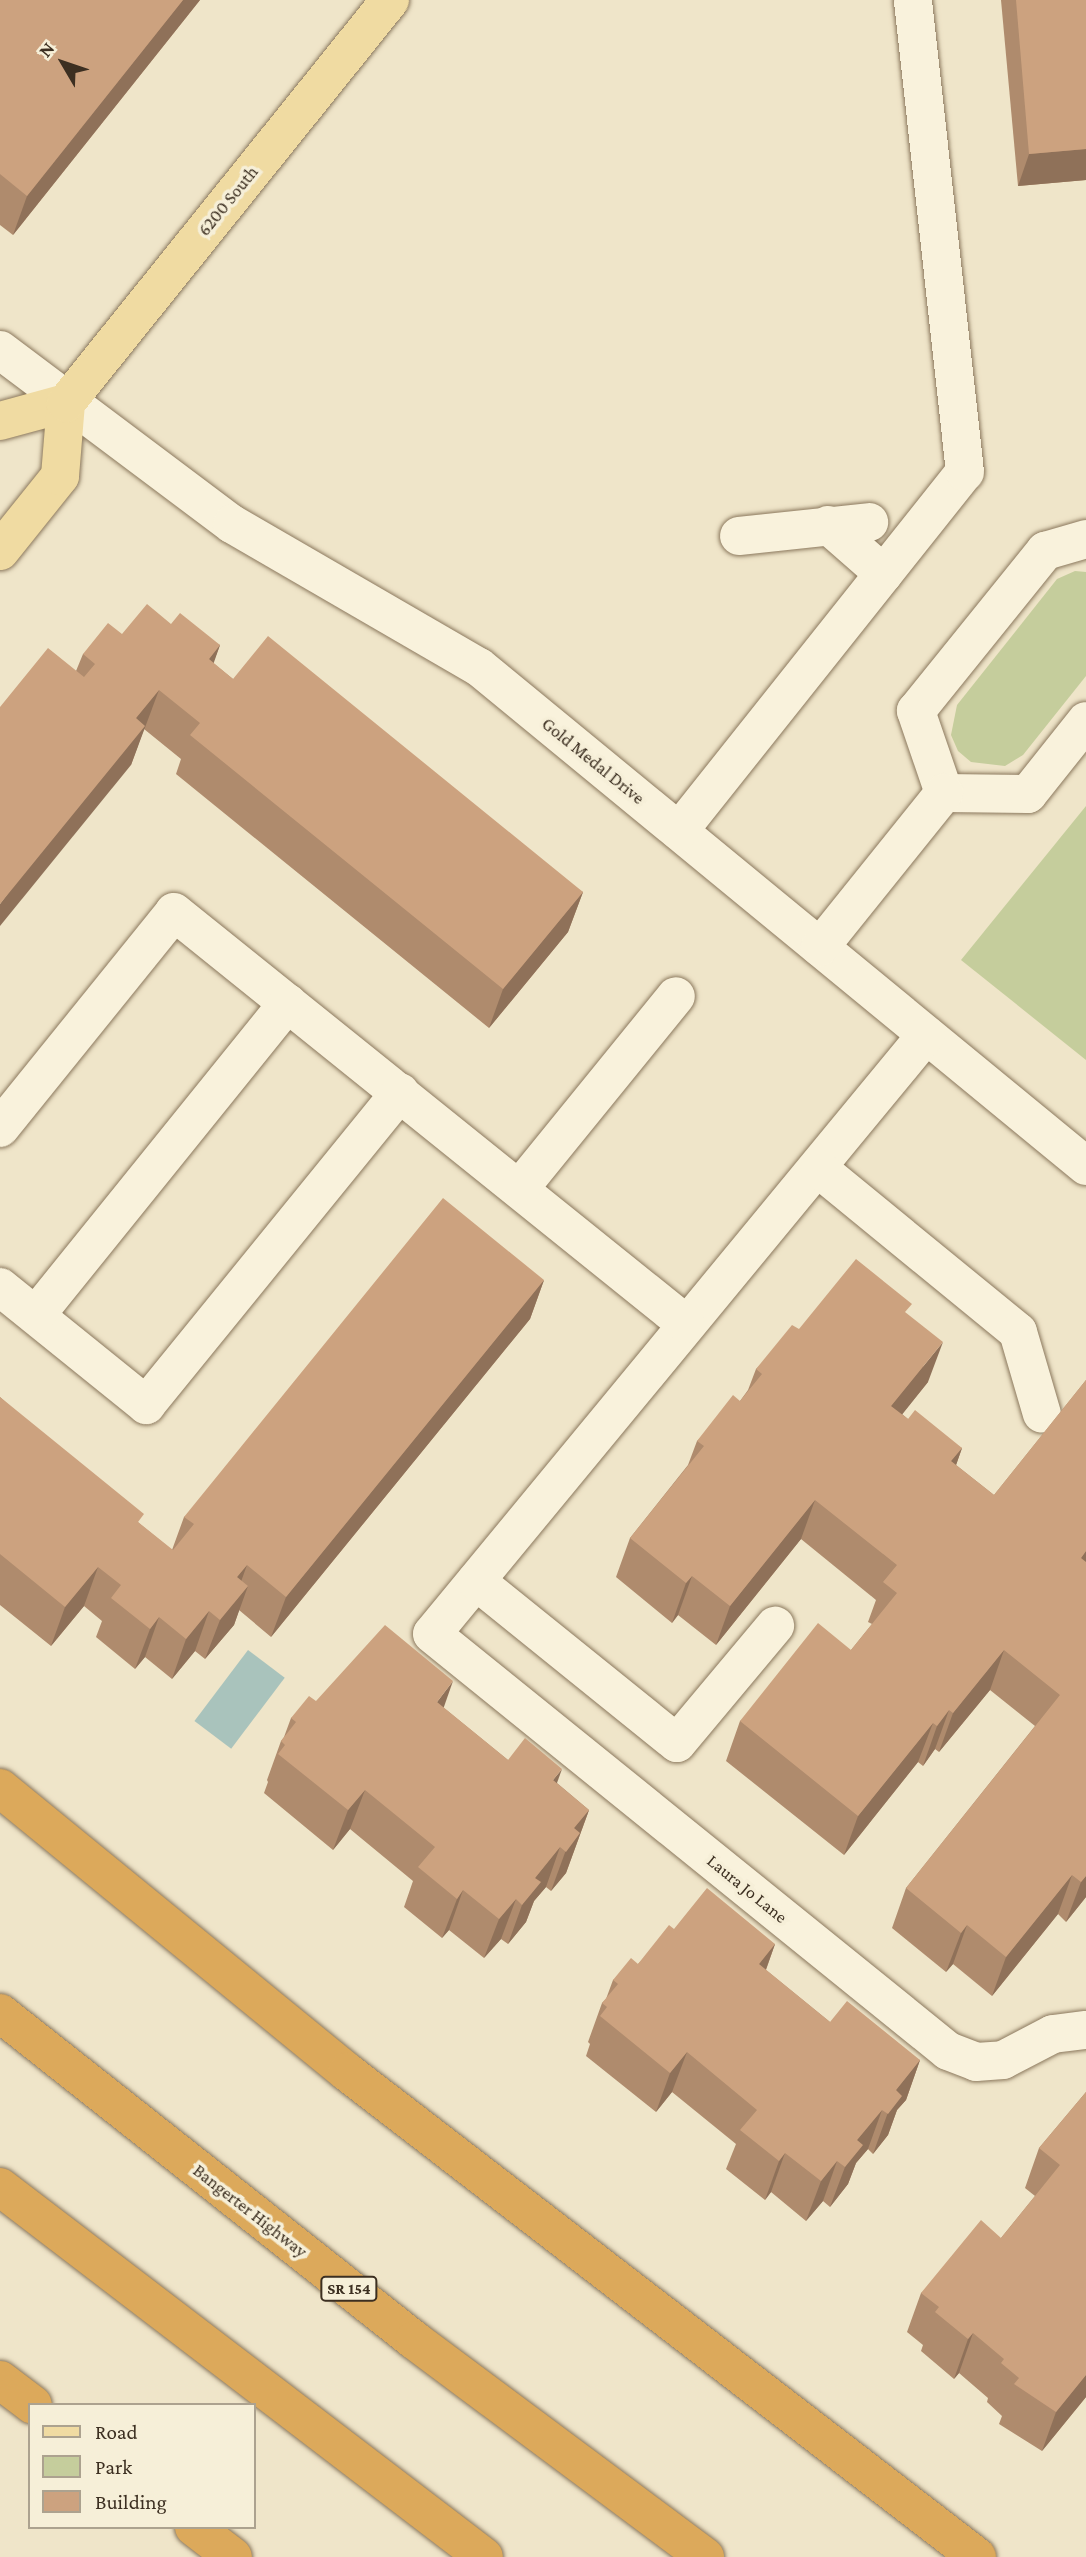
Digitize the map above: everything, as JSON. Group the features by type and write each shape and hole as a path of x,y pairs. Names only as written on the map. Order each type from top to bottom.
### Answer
{"highway":[{"path":"0,1788 347,2072 977,2557"},
{"name":"Bangerter Highway","path":"0,2013 414,2340 705,2557"},
{"path":"0,2187 484,2557"},
{"path":"0,2380 30,2403"},
{"path":"197,2529 233,2557"}],"main road":[{"name":"6200 South","path":"66,402 390,0"},
{"path":"0,421 66,402 60,475 0,551"}],"street":[{"path":"679,831 965,472 913,0"},
{"name":"Gold Medal Drive","path":"0,350 232,524 479,667 1086,1166"},
{"path":"739,536 869,522"},
{"path":"828,525 884,574"},
{"path":"944,793 916,711 1045,551 1086,539"},
{"path":"944,793 1028,793 1086,721"},
{"path":"820,947 944,793"},
{"path":"0,1128 174,912 686,1324"},
{"path":"520,1188 676,996"},
{"path":"36,1315 288,1003"},
{"path":"775,1626 677,1743 476,1581 686,1324 819,1169 926,1035"},
{"path":"0,1287 146,1405 400,1092"},
{"path":"819,1169 1018,1332 1042,1414"},
{"name":"Laura Jo Lane","path":"476,1581 432,1634 948,2051 976,2062 1003,2060 1053,2034 1086,2030"}],"green space":[{"path":"1075,571 1086,572 1086,676 1023,755 1005,766 971,762 958,751 951,735 957,705 1057,579"},
{"path":"1086,806 1086,1060 961,960"}],"water":[{"path":"248,1650 285,1678 231,1749 194,1721"}],"building":[{"path":"0,0 183,0 27,196 0,174"},
{"path":"1016,0 1086,0 1086,149 1029,154"},
{"path":"147,604 171,624 180,613 220,645 209,659 233,679 268,636 583,892 503,989 190,735 200,723 159,690 136,718 145,726 0,904 0,707 48,648 84,677 95,664 83,654 108,623 122,634"},
{"path":"443,1198 544,1280 286,1597 247,1565 237,1577 248,1586 220,1620 209,1611 186,1639 159,1617 150,1629 111,1598 121,1585 98,1567 65,1607 0,1554 0,1397 144,1514 138,1522 173,1550 194,1524 184,1517"},
{"path":"856,1259 912,1304 905,1312 943,1342 891,1406 908,1419 915,1410 962,1448 951,1461 994,1495 1086,1380 1086,1551 1081,1558 1086,1562 1086,1876 1081,1882 1072,1875 1006,1957 967,1925 961,1933 906,1888 1060,1695 1004,1650 953,1713 949,1710 937,1726 933,1723 858,1816 740,1721 818,1623 851,1650 897,1593 883,1582 897,1565 815,1500 730,1606 692,1576 686,1583 630,1538 704,1446 697,1441 733,1395 740,1401 762,1374 756,1369 792,1325 799,1329"},
{"path":"385,1625 453,1681 437,1702 508,1760 525,1738 562,1769 553,1780 589,1810 574,1828 580,1833 566,1852 560,1847 535,1878 541,1882 522,1905 516,1899 499,1919 463,1890 457,1899 418,1867 435,1847 365,1790 348,1810 278,1754 285,1745 281,1741 296,1722 291,1718 309,1696 316,1701"},
{"path":"707,1888 775,1944 759,1964 830,2022 847,2001 920,2060 896,2090 902,2096 888,2114 882,2110 857,2140 863,2145 845,2167 837,2161 821,2181 785,2153 779,2161 740,2130 757,2110 687,2052 670,2073 600,2016 607,2007 602,2003 618,1984 613,1980 631,1958 638,1964 669,1925 674,1929"},
{"path":"1086,2092 1086,2375 1056,2412 1014,2384 1019,2378 1001,2363 1004,2359 973,2333 968,2339 935,2312 939,2307 921,2293 981,2220 1001,2238 1060,2165 1039,2148"}]}
